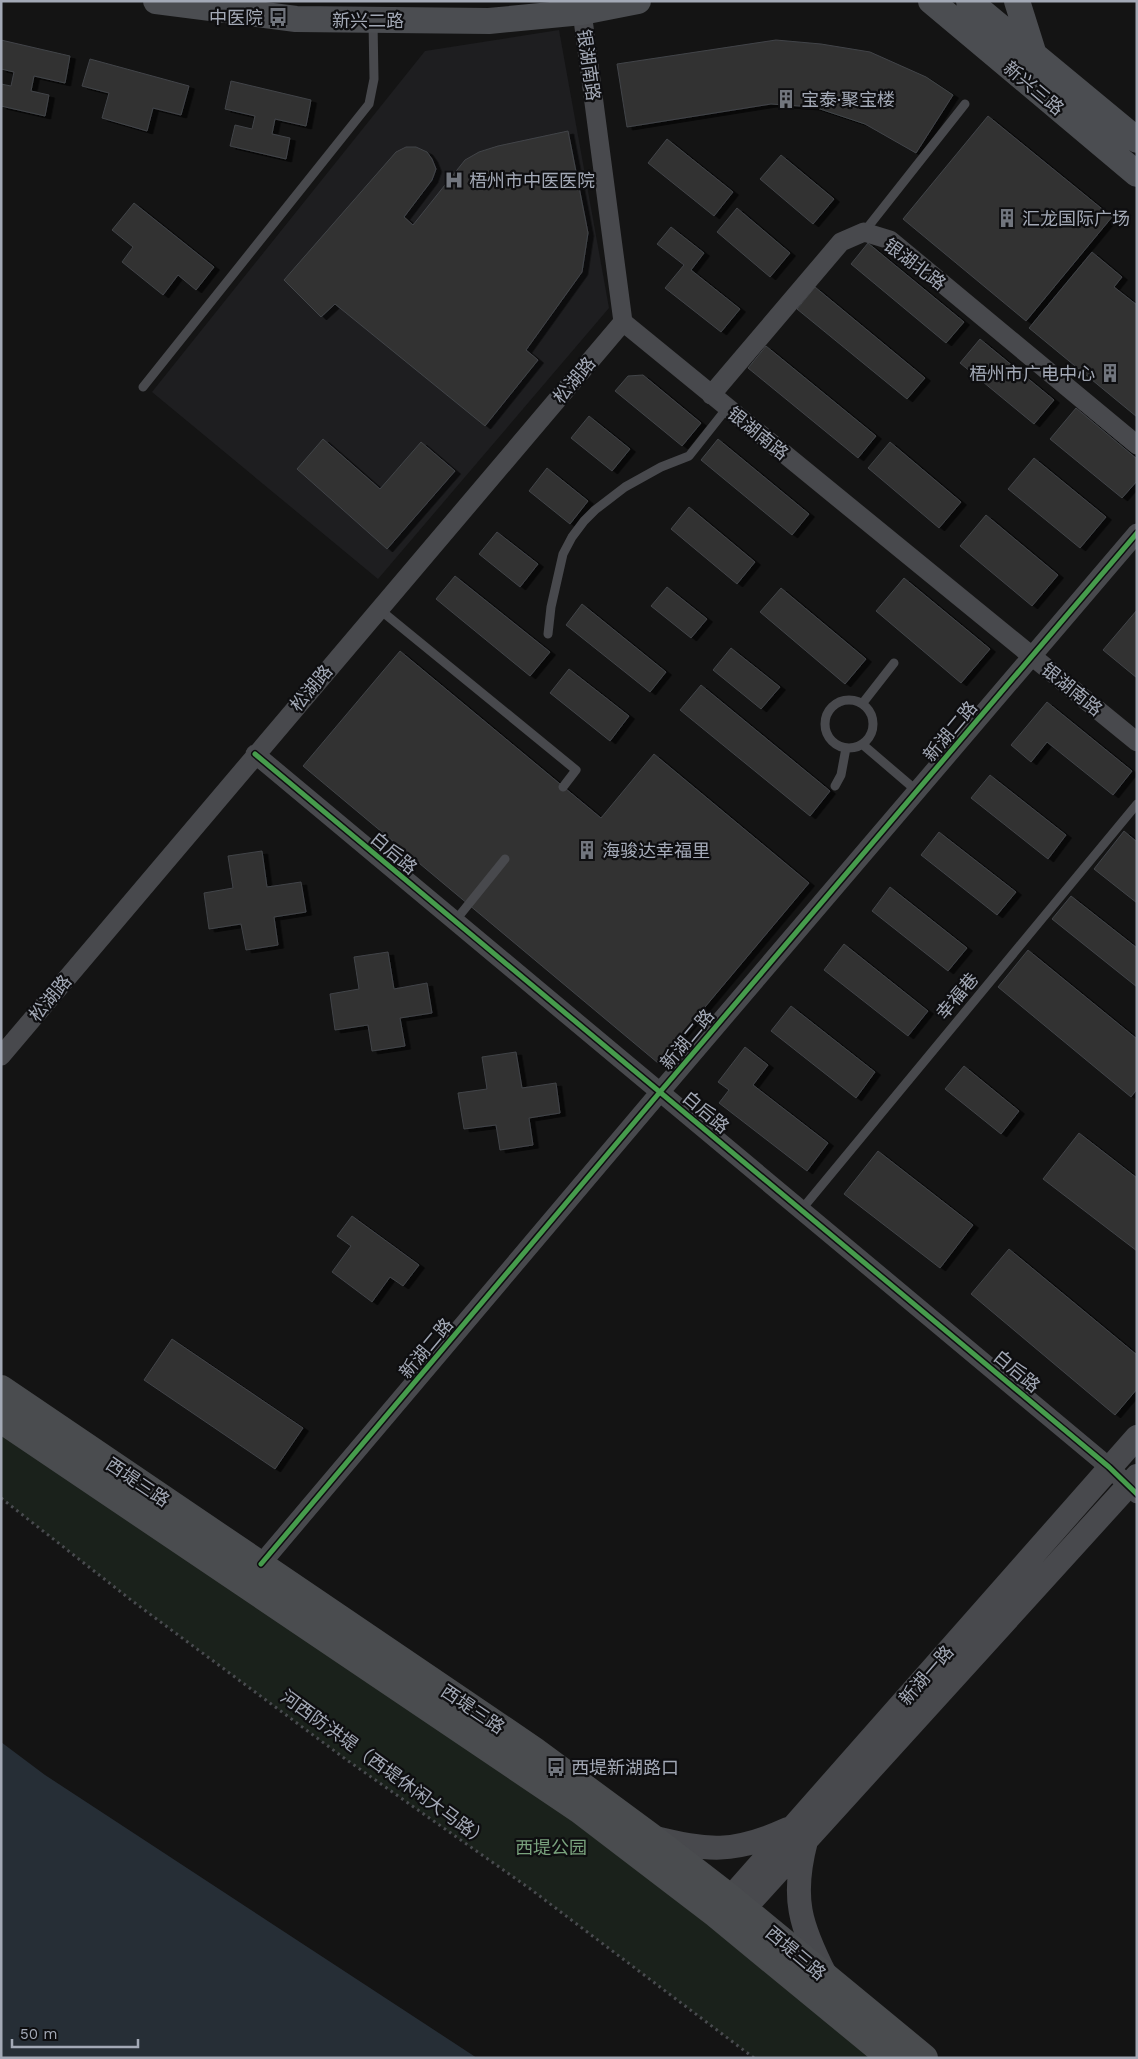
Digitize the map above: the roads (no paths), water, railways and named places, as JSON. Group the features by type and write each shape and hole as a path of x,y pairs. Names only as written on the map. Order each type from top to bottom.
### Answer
{"main road":[{"name":"新兴二路","path":"156,1 296,19 489,21 582,12 638,1"},
{"name":"新兴三路","path":"931,1 1137,174"},
{"name":"新兴三路","path":"968,1 1137,140"},
{"path":"1017,1 1034,55"},
{"name":"西堤三路","path":"1,1389 488,1718 651,1837 729,1912 891,2058"},
{"name":"西堤三路","path":"1,1419 828,1980 924,2058"}],"street":[{"name":"银湖南路","path":"582,12 623,322 1137,742"},
{"name":"银湖北路","path":"712,395 841,242 864,232 890,240 1137,445"},
{"name":"松湖路","path":"1,1056 254,754 623,322"},
{"name":"新湖二路","path":"261,1564 660,1092 1137,533"},
{"name":"白后路","path":"254,754 802,1209 1109,1467 1134,1485"},
{"name":"新湖一路","path":"729,1912 799,1833 1109,1467 1137,1437"},
{"name":"新湖一路","path":"799,1833 1134,1485"},
{"path":"651,1837 702,1847 727,1848 799,1833 799,1904 802,1923 828,1980"}],"lane":[{"path":"142,386 369,104 374,79 373,20"},
{"path":"864,232 965,104"},
{"path":"548,634 551,607 563,554 572,537 584,521 624,487 661,467 689,456 728,408"},
{"path":"378,609 576,770 563,787"},
{"path":"862,704 894,663"},
{"path":"855,700 862,704 868,709 873,724 868,739 862,744 846,748 832,742 827,735 824,720 827,712 839,702 855,700"},
{"path":"862,744 917,791"},
{"path":"834,786 841,774 846,748"},
{"name":"幸福巷","path":"802,1209 1137,804"},
{"path":"455,921 505,859"}],"place":[{"name":"中医院","path":"278,17"},
{"name":"宝泰·聚宝楼","path":"786,99"},
{"name":"梧州市中医医院","path":"454,180"},
{"name":"汇龙国际广场","path":"1007,218"},
{"name":"梧州市广电中心","path":"1110,373"},
{"name":"海骏达幸福里","path":"587,850"},
{"name":"西堤新湖路口","path":"556,1767"}],"park label":[{"name":"西堤公园","path":"551,1847"}]}
